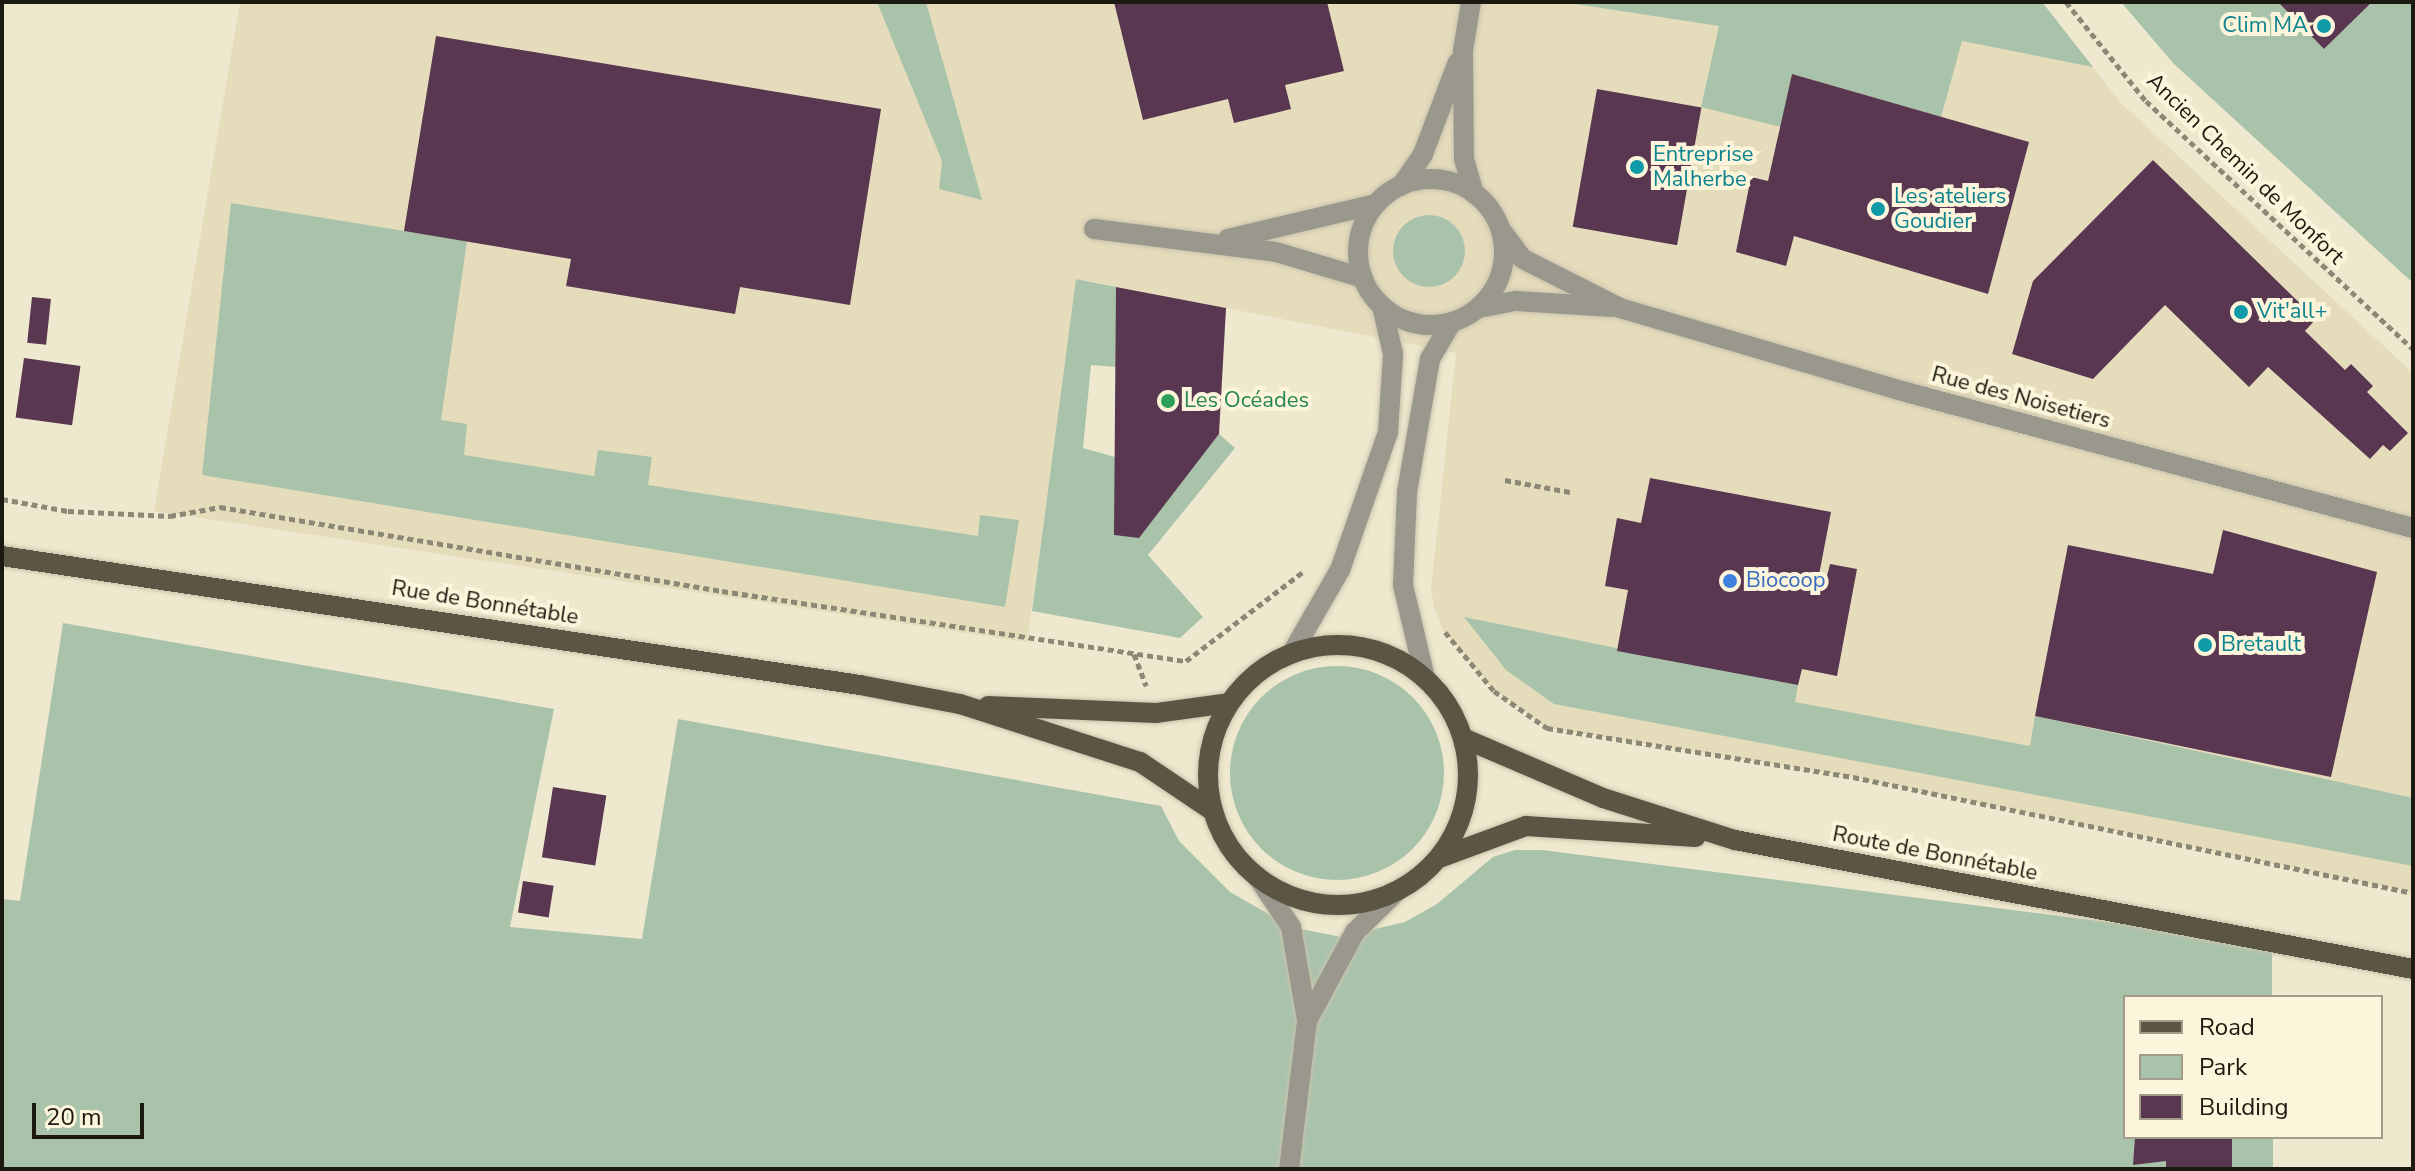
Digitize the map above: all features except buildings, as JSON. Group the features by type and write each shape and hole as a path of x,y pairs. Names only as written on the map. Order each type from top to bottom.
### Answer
{"main road":[{"name":"Rue de Bonnétable","path":"2,556 860,685 960,704"},
{"path":"1439,858 1465,804 1468,769 1463,738 1444,700 1425,678 1392,657 1360,646 1319,646 1292,653 1254,675 1229,703 1210,750 1213,811 1229,846 1257,876 1285,895 1317,904 1359,904 1396,892 1439,858 1526,826 1735,840"},
{"path":"960,704 1156,713 1229,703"},
{"path":"960,704 1140,762 1213,811"},
{"name":"Route de Bonnétable","path":"1463,738 1603,798 1735,840 2413,969"}],"street":[{"path":"1382,306 1411,323 1451,323 1479,308 1501,275 1501,230 1474,194 1464,159 1463,51 1471,2"},
{"path":"1215,241 1376,204 1401,186 1423,154 1463,51"},
{"path":"1401,186 1440,180 1474,194"},
{"path":"1292,653 1340,570 1388,432 1393,354 1382,306 1363,278 1359,242 1376,204"},
{"path":"1094,229 1215,241 1276,252 1363,278"},
{"name":"Rue des Noisetiers","path":"1501,230 1523,259 1620,308 1902,391 2413,528"},
{"name":"Rue des Noisetiers","path":"1479,308 1516,301 1620,308"},
{"path":"1425,678 1403,585 1407,492 1426,374 1451,323"},
{"path":"1257,876 1291,927 1307,1021 1289,1169"},
{"path":"1307,1021 1355,932 1396,892"}],"path":[{"name":"Ancien Chemin de Monfort","path":"2066,2 2146,101 2413,349"},
{"path":"1505,480 1570,492"},
{"path":"2,499 68,511 170,516 220,507 722,591 1186,661 1307,569"},
{"path":"1439,619 1491,688 1547,728 1853,777 2413,893"}],"shaded area":[{"path":"240,2 2042,2 2121,103 2413,373 2413,893 1853,777 1547,728 1491,688 1443,630 1434,607 1431,590 1456,353 1077,279 1027,642 154,511"}],"green space":[{"path":"877,2 926,2 982,200 939,189 942,161"},
{"path":"1562,2 2042,2 2093,67 1962,41 1941,117 1792,74 1781,127 1701,107 1719,26"},
{"path":"2121,2 2278,2 2324,49 2372,2 2413,2 2413,283 2173,63"},
{"path":"231,203 467,241 441,420 467,424 464,455 594,476 598,450 652,457 648,485 978,536 980,515 1019,520 1005,607 202,475"},
{"path":"1429,215 1449,221 1459,231 1465,251 1459,271 1449,281 1429,287 1409,281 1399,271 1393,251 1399,231 1409,221"},
{"path":"1076,279 1116,287 1116,367 1091,365 1083,448 1115,457 1115,535 1139,537 1219,434 1235,448 1148,555 1203,617 1180,638 1032,611"},
{"path":"1464,617 1798,685 1795,702 2030,746 2035,716 2413,798 2413,866 1554,704 1506,670"},
{"path":"63,623 554,709 510,927 642,939 678,719 1161,806 1179,841 1230,892 1291,927 1341,937 1405,922 1437,904 1493,857 1515,850 1542,850 2272,943 2272,995 2123,995 2123,1139 2273,1139 2273,1169 2,1169 2,899 20,901"},
{"path":"1337,666 1378,674 1413,697 1436,732 1444,773 1436,814 1413,849 1378,872 1337,880 1296,872 1261,849 1238,814 1230,773 1238,732 1261,697 1296,674"}],"place":[{"name":"Clim MA","path":"2324,26"},
{"name":"Entreprise Malherbe","path":"1637,167"},
{"name":"Les ateliers Goudier","path":"1878,209"},
{"name":"Vit'all+","path":"2241,312"},
{"name":"Les Océades","path":"1168,401"},
{"name":"Biocoop","path":"1730,581"},
{"name":"Bretault","path":"2205,645"}]}
